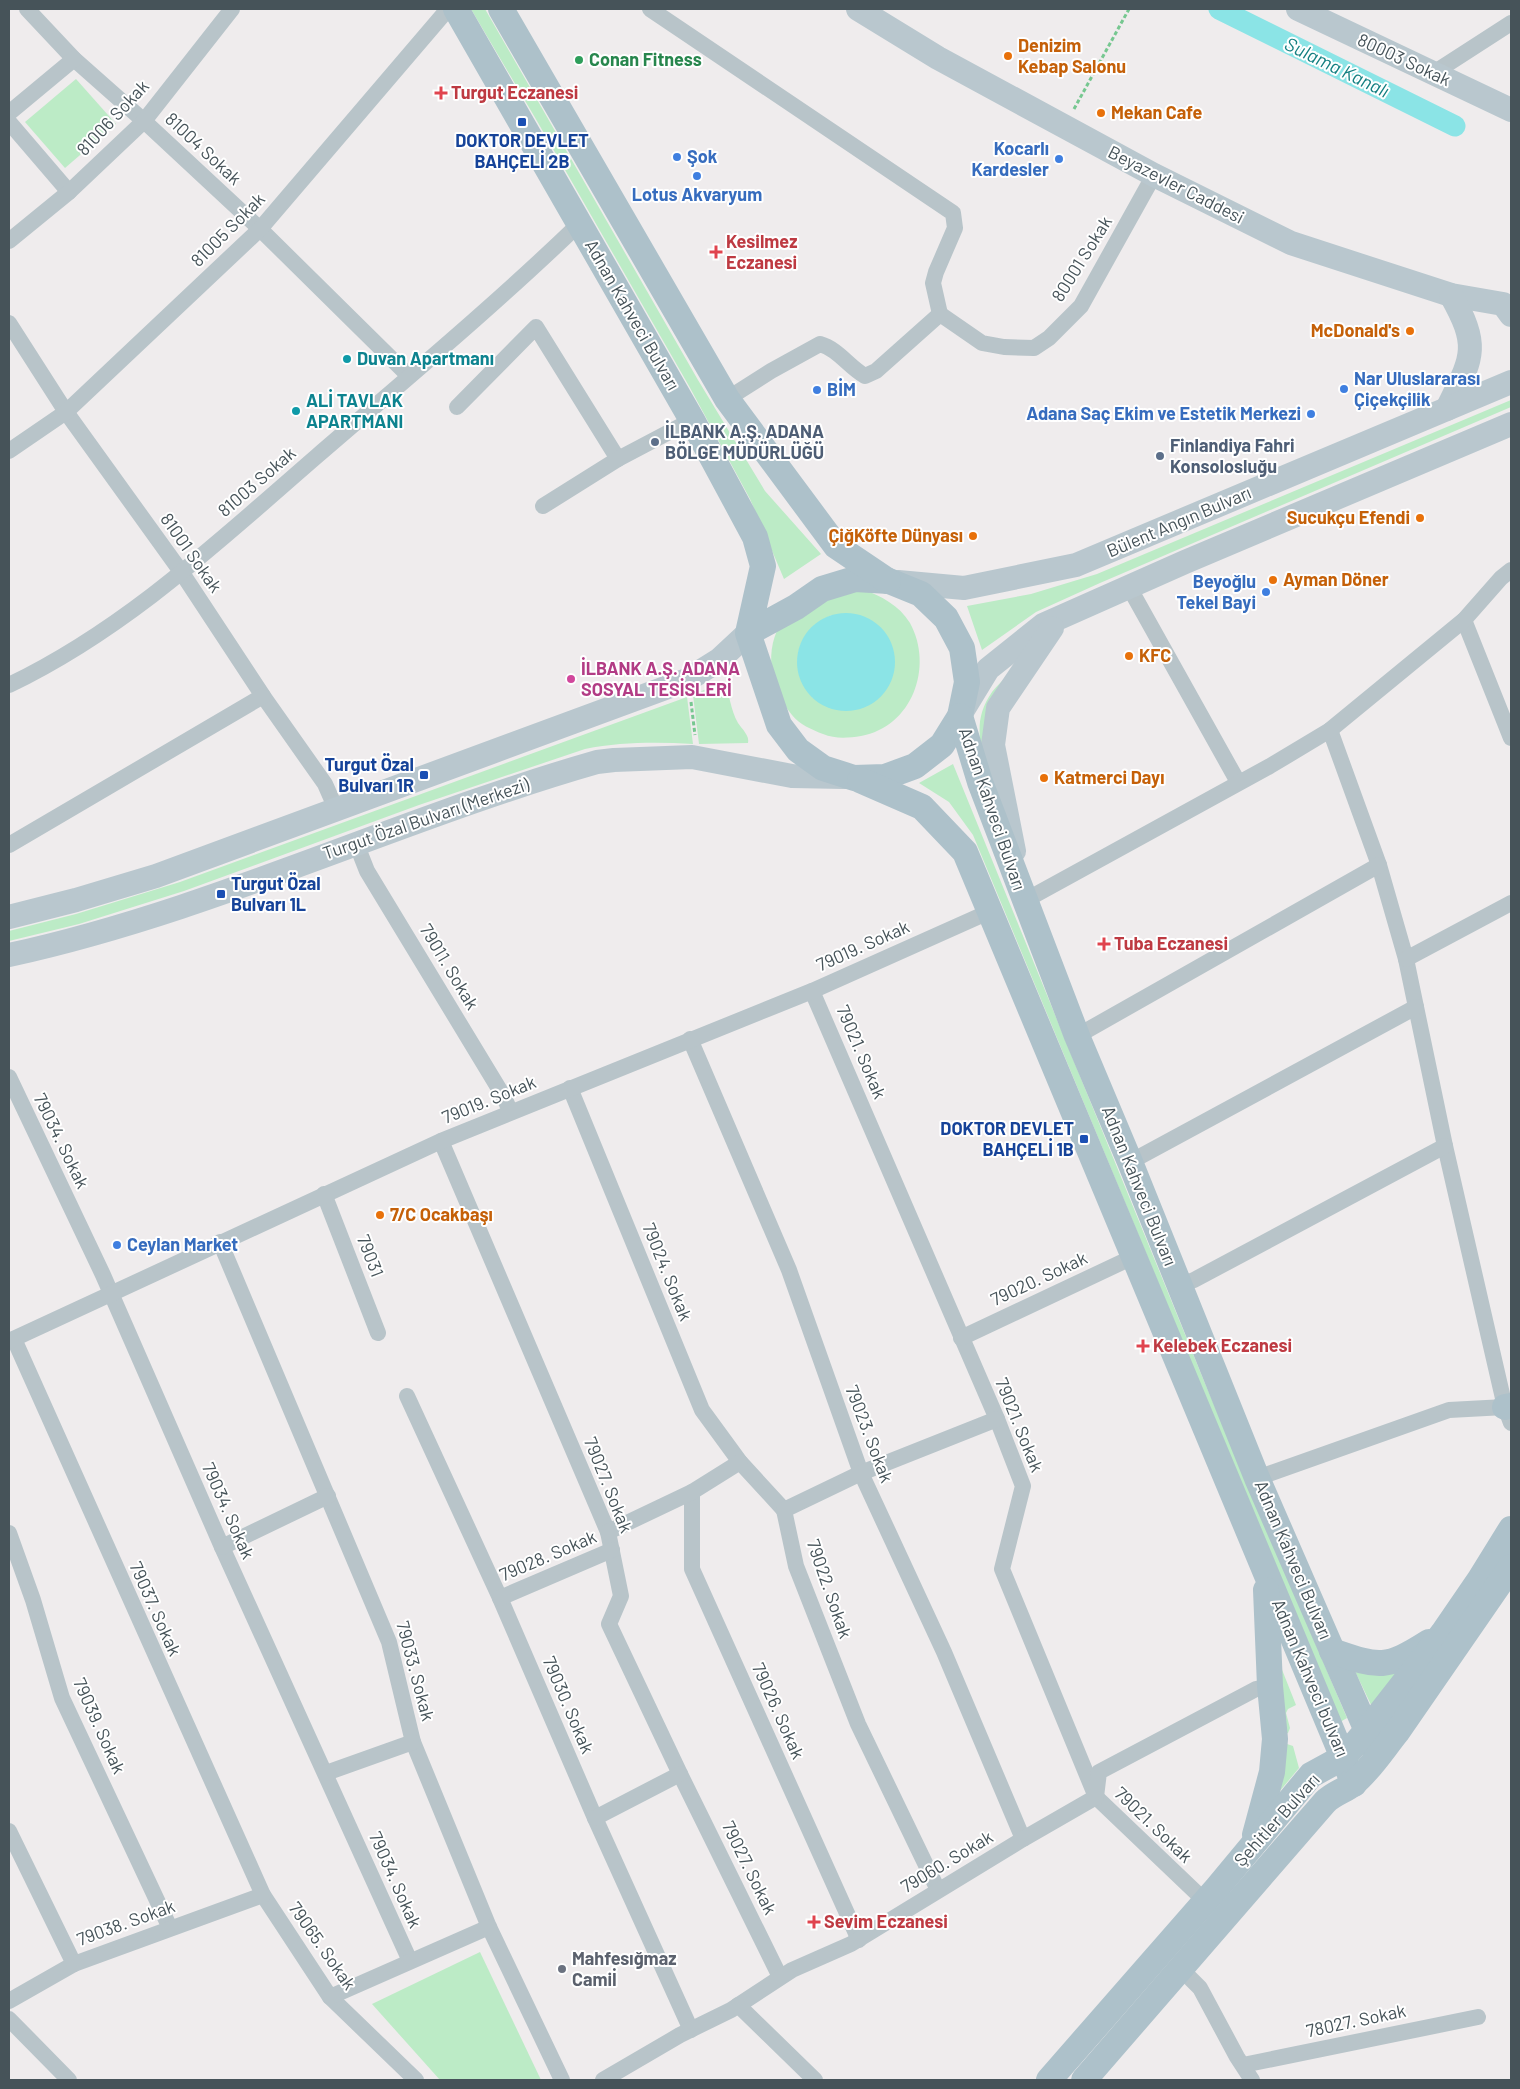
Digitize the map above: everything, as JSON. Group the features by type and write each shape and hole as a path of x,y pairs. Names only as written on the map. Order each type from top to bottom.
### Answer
{"main road":[{"name":"Adnan Kahveci Bulvarı","path":"456,9 692,420 756,537 762,566 748,633 779,725 798,750 817,764 922,807 965,852 1265,1574"},
{"path":"501,9 727,399 836,546 889,581 921,594 946,618 962,648 966,682 960,716"},
{"name":"Beyazevler Caddesi","path":"858,9 938,58 1154,175 1291,244 1451,295 1509,308"},
{"name":"80003 Sokak","path":"1298,9 1511,110"},
{"path":"1447,409 1468,364 1472,345 1465,320 1451,295"},
{"name":"Bülent Angın Bulvarı","path":"889,581 964,588 1076,565 1511,382"},
{"path":"854,778 886,777 915,766 942,745 988,668 1043,625 1511,424"},
{"path":"9,917 76,900 156,876 687,680 719,660 748,633 796,607 822,589 855,579 889,581"},
{"path":"1024,901 993,745 998,708 1059,618"},
{"name":"Adnan Kahveci Bulvarı","path":"960,716 976,774 1077,1036 1130,1162 1257,1478 1332,1651"},
{"name":"Turgut Özal Bulvarı (Merkezi)","path":"9,956 87,937 182,908 356,843 544,778 597,762 692,757 792,776 854,778"},
{"name":"Şehitler Bulvarı","path":"1049,2080 1205,1902 1312,1775 1344,1757 1368,1730 1443,1632 1480,1579 1511,1529"},
{"name":"Şehitler Bulvarı","path":"1084,2080 1325,1802 1332,1795 1354,1784 1378,1756 1397,1732 1511,1567"},
{"path":"1251,1848 1272,1772 1275,1739 1270,1686 1265,1574"},
{"name":"Adnan Kahveci bulvarı","path":"1265,1574 1354,1784"},
{"path":"1332,1651 1380,1664 1404,1657 1443,1632"},
{"name":"Adnan Kahveci bulvarı","path":"1332,1651 1378,1756"}],"street":[{"name":"81004 Sokak","path":"27,9 74,59 260,229 409,376"},
{"name":"81006 Sokak","path":"9,240 69,192 144,121 232,9"},
{"name":"81005 Sokak","path":"9,451 66,412 260,229 448,9"},
{"path":"650,9 953,213 955,228 933,283 940,314 876,372 865,376 855,371 828,347 820,344 771,371 727,399"},
{"path":"1432,74 1511,23"},
{"path":"9,113 74,59"},
{"path":"9,122 69,192"},
{"name":"80001 Sokak","path":"940,314 982,343 1004,347 1034,348 1049,338 1080,306 1154,175"},
{"name":"81003 Sokak","path":"9,685 106,630 182,573 409,376 579,224"},
{"name":"81001 Sokak","path":"9,323 66,412 182,573 263,696 325,784 336,809"},
{"path":"457,407 536,327 618,459"},
{"path":"543,506 618,459 692,420"},
{"path":"1024,901 1330,730 1464,620 1511,570"},
{"path":"1129,587 1238,782"},
{"path":"1464,620 1511,738"},
{"path":"9,845 263,696"},
{"path":"1257,1478 1449,1410 1509,1412 1445,1146 1406,958 1379,865 1330,730"},
{"name":"79011. Sokak","path":"356,843 367,871 504,1097 510,1111"},
{"path":"1077,1036 1379,865"},
{"path":"1406,958 1511,903"},
{"name":"79019. Sokak","path":"11,1340 441,1141 510,1111 812,991 991,911"},
{"name":"79021. Sokak","path":"812,991 997,1419 1023,1486 1002,1569 1096,1798 1205,1902"},
{"path":"1130,1162 1416,1007"},
{"name":"79023. Sokak","path":"690,1039 789,1270 861,1473 944,1652 1023,1839"},
{"name":"79034. Sokak","path":"9,1077 111,1294 222,1547 410,1961"},
{"name":"79024. Sokak","path":"570,1088 702,1410 740,1462 784,1510"},
{"name":"79027. Sokak","path":"441,1141 608,1532 621,1596 609,1624 780,1978"},
{"path":"1180,1285 1194,1280 1445,1146"},
{"name":"79031","path":"324,1194 378,1333"},
{"name":"79033. Sokak","path":"220,1242 390,1642 413,1742 489,1927 562,2080"},
{"name":"79020. Sokak","path":"961,1338 1133,1257"},
{"name":"79037. Sokak","path":"11,1340 263,1895"},
{"name":"79030. Sokak","path":"407,1396 500,1598 595,1818 691,2030"},
{"path":"784,1510 861,1473 997,1419"},
{"path":"608,1532 692,1492 740,1462"},
{"name":"79026. Sokak","path":"692,1492 692,1569 858,1940"},
{"path":"222,1547 328,1496"},
{"name":"79022. Sokak","path":"784,1510 796,1566 858,1724 938,1890"},
{"name":"79039. Sokak","path":"9,1533 33,1600 62,1698 170,1928"},
{"name":"79028. Sokak","path":"500,1598 612,1550"},
{"path":"1096,1798 1099,1772 1256,1689 1270,1686"},
{"path":"326,1773 413,1742"},
{"path":"595,1818 680,1774"},
{"name":"79060. Sokak","path":"603,2080 738,2005 780,1978 858,1940 1023,1839 1096,1798"},
{"path":"9,1832 74,1964"},
{"name":"79038. Sokak","path":"9,2001 74,1964 263,1895"},
{"name":"79065. Sokak","path":"263,1895 330,1996 416,2080"},
{"path":"330,1996 489,1927"},
{"path":"1181,1968 1200,1988 1252,2080"},
{"path":"738,2005 815,2080"},
{"name":"78027. Sokak","path":"1243,2065 1478,2016"},
{"path":"9,2019 69,2080"}],"path":[{"path":"1064,126 1129,9"},
{"path":"690,696 696,743"}],"green space":[{"path":"471,9 485,9 698,380 765,491 821,554 784,579 750,499 689,386"},
{"path":"76,79 116,124 65,168 25,122"},
{"path":"1511,400 1511,407 1036,612 982,650 967,606 1031,594 1097,574"},
{"path":"862,589 883,598 895,606 910,623 917,640 920,658 918,676 914,693 894,721 879,730 861,736 832,737 814,731 802,724 784,704 774,681 771,656 773,643 777,631 790,611","holes":["832,615 813,698 800,674 799,651 803,640 810,630 819,622"]},
{"path":"1017,666 993,788 980,739 981,716 992,692"},
{"path":"724,681 735,718 747,735 748,743 699,744 693,695"},
{"path":"687,697 693,744 639,743 585,749 419,805 184,891 79,924 9,941 9,931 76,914 180,882"},
{"path":"953,764 1204,1381 1347,1718 1340,1722 973,835 949,802 919,783"},
{"path":"1275,1652 1296,1705 1288,1709 1286,1713 1290,1728 1288,1733 1283,1734"},
{"path":"1406,1665 1373,1709 1353,1667"},
{"path":"1284,1743 1293,1746 1299,1768 1279,1792"},
{"path":"480,1952 541,2080 440,2080 372,2004"}],"water":[{"path":"846,613 865,617 881,627 891,643 895,662 891,681 881,697 865,707 846,711 827,707 811,697 801,681 797,662 801,643 811,627 827,617"}],"waterway":[{"name":"Sulama Kanalı","path":"1219,9 1455,126"}],"place":[{"name":"Denizim Kebap Salonu","path":"1008,56"},
{"name":"Conan Fitness","path":"579,60"},
{"name":"Turgut Eczanesi","path":"441,93"},
{"name":"Mekan Cafe","path":"1101,113"},
{"name":"DOKTOR DEVLET BAHÇELİ 2B","path":"522,122"},
{"name":"Şok","path":"677,157"},
{"name":"Kocarlı Kardesler","path":"1059,159"},
{"name":"Lotus Akvaryum","path":"697,176"},
{"name":"Kesilmez Eczanesi","path":"716,252"},
{"name":"McDonald's","path":"1410,331"},
{"name":"Duvan Apartmanı","path":"347,359"},
{"name":"Nar Uluslararası Çiçekçilik","path":"1344,389"},
{"name":"BİM","path":"817,390"},
{"name":"ALİ TAVLAK APARTMANI","path":"296,411"},
{"name":"Adana Saç Ekim ve Estetik Merkezi","path":"1311,414"},
{"name":"İLBANK A.Ş. ADANA BÖLGE MÜDÜRLÜĞÜ","path":"655,442"},
{"name":"Finlandiya Fahri Konsolosluğu","path":"1160,456"},
{"name":"Sucukçu Efendi","path":"1420,518"},
{"name":"ÇiğKöfte Dünyası","path":"973,536"},
{"name":"Ayman Döner","path":"1273,580"},
{"name":"Beyoğlu Tekel Bayi","path":"1266,592"},
{"name":"KFC","path":"1129,656"},
{"name":"İLBANK A.Ş. ADANA SOSYAL TESİSLERİ","path":"571,679"},
{"name":"Turgut Özal Bulvarı 1R","path":"424,775"},
{"name":"Katmerci Dayı","path":"1044,778"},
{"name":"Turgut Özal Bulvarı 1L","path":"221,894"},
{"name":"Tuba Eczanesi","path":"1104,944"},
{"name":"DOKTOR DEVLET BAHÇELİ 1B","path":"1084,1139"},
{"name":"7/C Ocakbaşı","path":"380,1215"},
{"name":"Ceylan Market","path":"117,1245"},
{"name":"Kelebek Eczanesi","path":"1143,1346"},
{"name":"Sevim Eczanesi","path":"814,1922"},
{"name":"Mahfesığmaz Camiİ","path":"562,1969"}]}
